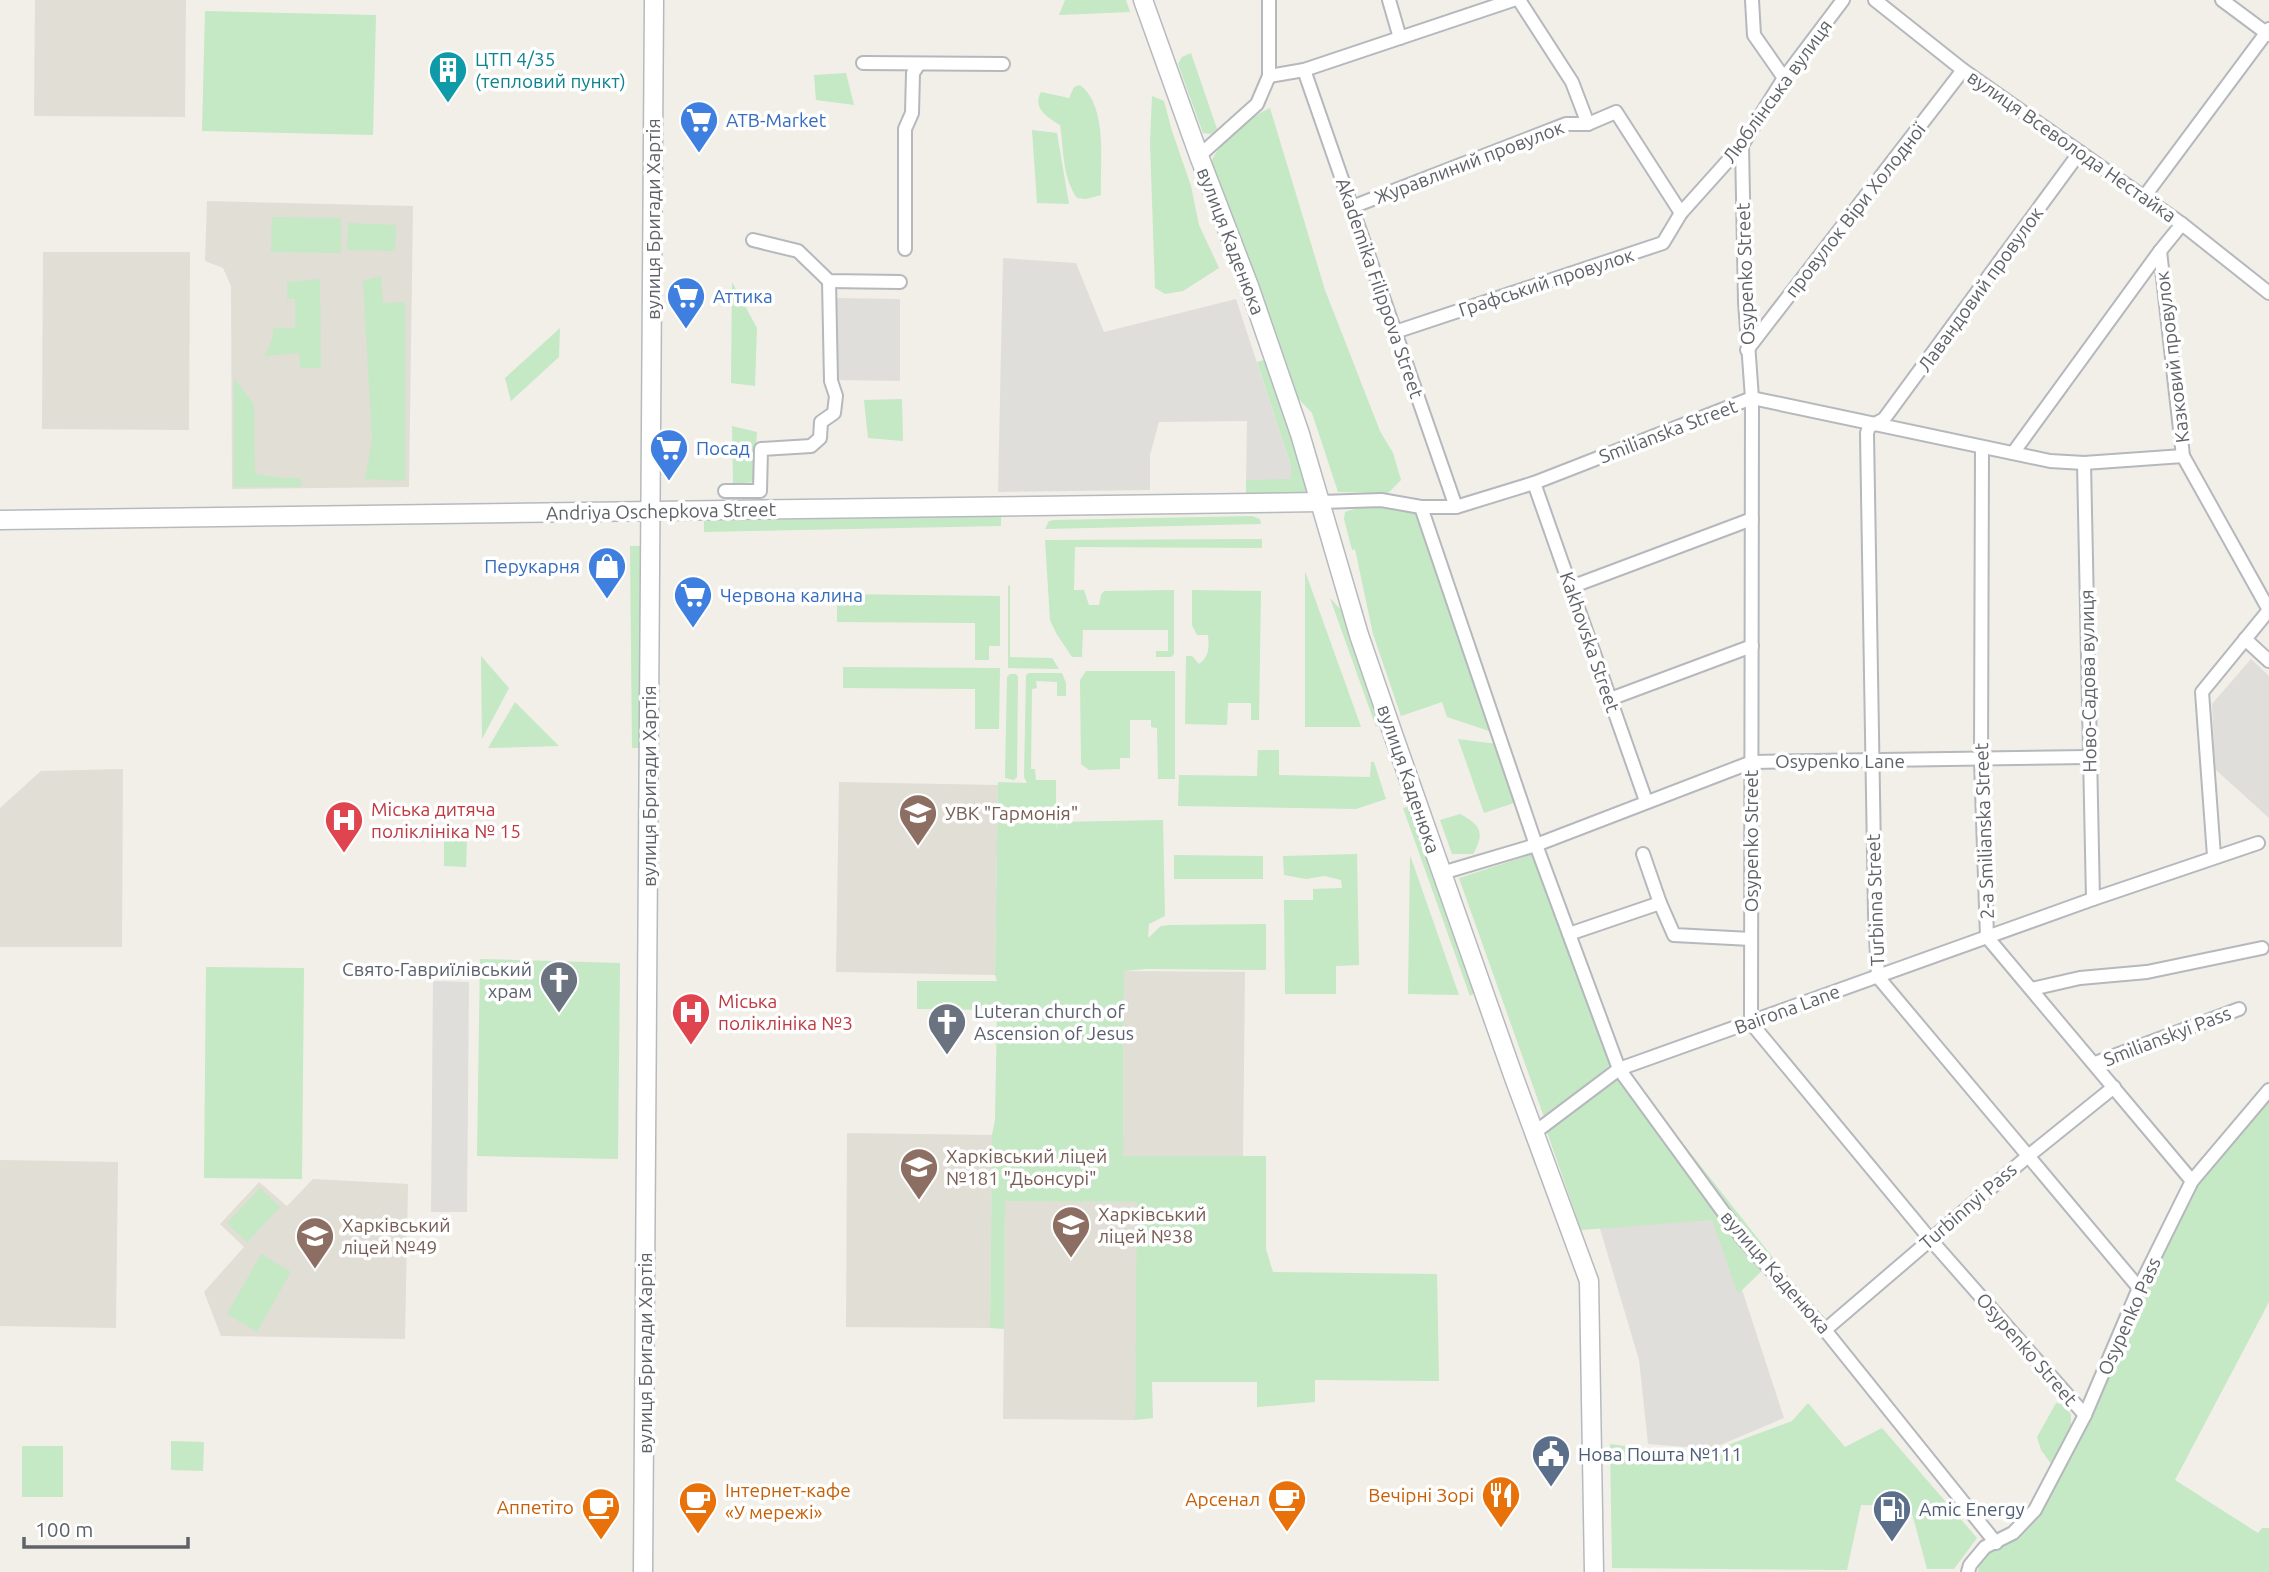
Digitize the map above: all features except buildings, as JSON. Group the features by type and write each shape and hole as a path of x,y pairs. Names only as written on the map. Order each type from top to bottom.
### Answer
{"street":[{"name":"вулиця Бригади Хартія","path":"643,1572 654,0"},
{"name":"вулиця Каденюка","path":"1143,0 1249,286 1300,434 1359,635 1534,1133 1589,1281 1594,1572"},
{"path":"1199,156 1257,104 1269,76 1269,0"},
{"path":"1389,0 1399,38"},
{"path":"1269,76 1304,69 1513,0"},
{"path":"1519,0 1572,82 1588,124"},
{"path":"1752,0 1754,35 1784,78"},
{"name":"Люблінська вулиця","path":"1681,213 1742,145 1784,78 1843,0"},
{"name":"вулиця Всеволода Нестайка","path":"1875,0 1963,70 2182,224 2269,293"},
{"path":"2144,197 2268,32 2222,0"},
{"path":"863,63 1003,64"},
{"path":"905,249 905,129 912,113 913,73 919,64"},
{"name":"Akademika Filippova Street","path":"1304,69 1456,507"},
{"name":"провулок Віри Холодної","path":"1747,350 1963,70"},
{"name":"Журавлиний провулок","path":"1352,207 1566,124 1588,124 1616,112 1681,213"},
{"name":"Osypenko Street","path":"1742,145 1747,350 1752,398 1751,1023 1930,1239 2085,1415"},
{"name":"Лавандовий провулок","path":"1878,424 2080,152"},
{"name":"Графський провулок","path":"1395,332 1663,243 1681,213"},
{"path":"2013,453 2182,224"},
{"path":"753,240 798,251 829,281 900,282"},
{"name":"Казковий провулок","path":"2160,251 2183,456 2269,610"},
{"path":"724,491 760,491 761,449 811,446 820,438 821,422 834,413 836,396 831,381 829,281"},
{"name":"Smilianska Street","path":"1321,502 1381,500 1421,507 1456,507 1534,483 1752,398 2050,461 2084,463 2183,456"},
{"name":"Turbinna Street","path":"1878,424 1869,427 1867,433 1878,977 2139,1288"},
{"name":"2-a Smilianska Street","path":"1982,447 1981,760 1987,937 2192,1181"},
{"name":"Ново-Садова вулиця","path":"2084,463 2093,899"},
{"name":"Kakhovska Street","path":"1534,483 1646,801"},
{"name":"Andriya Oschepkova Street","path":"0,520 1321,502"},
{"name":"вулиця Каденюка","path":"1421,507 1536,845 1619,1069 1742,1239 1825,1330 1996,1543"},
{"path":"1571,587 1752,519"},
{"path":"2214,856 2202,692 2269,610"},
{"path":"2245,639 2269,661"},
{"path":"1610,699 1752,646"},
{"name":"Osypenko Lane","path":"1442,873 1536,845 1752,762 2088,757"},
{"name":"Bairona Lane","path":"1534,1133 1619,1069 2214,856 2258,843"},
{"path":"1643,854 1674,935 1751,939"},
{"path":"1569,934 1660,903"},
{"path":"2032,989 2080,978 2147,972 2262,948"},
{"name":"Smilianskyi Pass","path":"2095,1063 2239,1009"},
{"name":"Turbinnyi Pass","path":"1825,1330 2027,1157 2114,1087"},
{"name":"Osypenko Pass","path":"1968,1572 1970,1565 1985,1547 2013,1533 2035,1510 2085,1415 2139,1288 2192,1181 2269,1090"}],"shaded area":[{"path":"35,0 186,0 185,117 34,116"},
{"path":"207,201 413,206 409,487 232,489 231,286 223,268 205,261"},
{"path":"43,252 190,252 189,430 42,429"},
{"path":"1003,258 1076,263 1104,332 1236,299 1291,466 1291,480 1246,480 1247,421 1159,422 1150,455 1150,490 998,492"},
{"path":"835,298 900,299 900,381 835,380"},
{"path":"2251,659 2269,676 2269,818 2215,769 2212,704"},
{"path":"123,769 122,947 0,947 0,808 41,771"},
{"name":"УВК \"Гармонія\"","path":"839,782 998,785 995,975 836,972"},
{"path":"1124,971 1245,972 1243,1157 1123,1156"},
{"path":"433,981 469,982 467,1212 431,1212"},
{"name":"Харківський ліцей №181 \"Дьонсурі\"","path":"847,1133 992,1135 990,1328 846,1327"},
{"path":"0,1160 118,1162 116,1328 0,1326"},
{"name":"Харківський ліцей №49","path":"313,1179 408,1184 405,1339 221,1336 204,1292 244,1247 220,1224 259,1182 287,1206"},
{"name":"Харківський ліцей №38","path":"1005,1200 1138,1202 1135,1420 1003,1419"},
{"path":"1718,1216 1784,1418 1711,1449 1648,1444 1639,1360 1598,1222"}],"green space":[{"path":"1065,0 1126,0 1130,12 1059,15"},
{"path":"205,11 376,15 373,135 202,131"},
{"path":"1191,53 1217,129 1211,134 1203,133 1178,64 1182,57"},
{"path":"846,73 854,105 816,100 814,75"},
{"path":"1080,85 1095,106 1101,136 1101,195 1086,199 1077,198 1072,190 1064,163 1060,125 1046,115 1038,103 1041,92 1069,98 1074,87"},
{"path":"1152,96 1164,101 1191,186 1199,225 1219,268 1183,291 1165,294 1155,288 1150,143"},
{"path":"1270,108 1325,290 1380,431 1393,453 1401,480 1388,493 1338,492 1312,413 1296,396 1211,162 1236,130"},
{"path":"1032,130 1057,133 1069,204 1037,203"},
{"path":"272,217 341,218 341,253 271,252"},
{"path":"348,223 396,225 395,251 347,250"},
{"path":"381,276 383,303 405,302 405,481 365,479 372,441 363,281"},
{"path":"320,279 321,368 300,368 299,353 264,356 273,338 273,328 295,328 295,299 287,299 287,282"},
{"path":"732,282 757,328 755,386 731,383"},
{"path":"560,328 559,357 511,401 505,378"},
{"path":"1264,360 1306,473 1306,494 1246,498 1246,480 1291,479 1291,466 1257,362"},
{"path":"234,378 254,404 255,474 301,478 301,487 234,487"},
{"path":"902,399 903,441 868,438 864,400"},
{"path":"732,426 757,432 754,482 733,484"},
{"path":"1374,503 1412,509 1418,518 1492,732 1447,717 1442,702 1401,716 1373,634 1355,549 1352,550 1344,519 1345,512"},
{"path":"1001,516 1001,526 704,532 704,521"},
{"path":"1252,516 1260,519 1261,524 1045,529 1049,521 1054,520"},
{"path":"1262,539 1262,548 1075,547 1074,590 1084,590 1089,605 1099,605 1104,591 1174,590 1174,654 1171,657 1156,657 1156,651 1168,651 1168,630 1083,630 1082,657 1072,657 1050,620 1045,540"},
{"path":"630,546 643,546 646,748 632,748"},
{"path":"1305,571 1361,727 1305,727"},
{"path":"1010,585 1010,657 1052,658 1059,669 1008,668"},
{"path":"1192,590 1261,591 1259,720 1251,720 1251,703 1228,703 1227,725 1185,724 1186,656 1192,656 1199,664 1205,658 1208,647 1208,635 1197,635 1192,625"},
{"path":"837,594 1000,596 1000,646 989,646 989,660 975,660 975,623 837,622"},
{"path":"1330,598 1341,610 1381,721 1376,727"},
{"path":"481,656 509,688 482,739"},
{"path":"843,667 1000,668 999,729 975,729 975,689 843,688"},
{"path":"1086,671 1175,671 1175,779 1158,779 1157,728 1151,727 1151,720 1130,720 1130,758 1120,758 1120,769 1089,770 1081,764 1080,680"},
{"path":"1062,673 1066,683 1066,696 1057,696 1057,682 1036,681 1037,688 1032,689 1031,769 1035,769 1036,780 1056,780 1056,829 1057,822 1163,820 1165,916 1149,924 1148,938 1161,926 1169,925 1266,924 1266,970 1124,971 1123,1156 1266,1156 1266,1249 1273,1272 1437,1274 1439,1381 1315,1380 1315,1402 1257,1407 1257,1382 1152,1382 1153,1418 1135,1420 1137,1202 1005,1201 1004,1329 990,1328 992,1135 995,1120 997,1010 917,1009 917,981 997,981 998,782 1027,783 1024,777 1026,675"},
{"path":"1016,674 1018,677 1017,777 1014,780 1005,778 1007,677"},
{"path":"515,702 559,746 488,748"},
{"path":"1458,739 1497,744 1517,802 1484,813"},
{"path":"1258,750 1279,750 1279,775 1370,777 1371,762 1374,762 1386,799 1356,809 1178,806 1179,775 1257,776"},
{"path":"1412,806 1476,992 1470,996 1403,808"},
{"path":"1460,814 1473,822 1479,830 1479,840 1473,854 1452,854 1440,820"},
{"path":"444,839 467,840 466,867 444,866"},
{"path":"1357,854 1359,965 1336,966 1336,994 1285,994 1284,900 1313,900 1313,889 1342,888 1341,880 1324,876 1306,879 1284,875 1283,856"},
{"path":"1533,854 1612,1064 1544,1117 1459,878"},
{"path":"1174,855 1263,856 1263,879 1174,879"},
{"path":"1410,855 1459,995 1408,994"},
{"path":"480,959 620,963 618,1159 477,1156"},
{"path":"206,967 304,968 302,1179 204,1178"},
{"path":"1629,1075 1774,1259 1738,1294 1712,1220 1581,1230 1547,1132 1612,1079"},
{"path":"2269,1097 2269,1302 2175,1480 2258,1533 2262,1528 2269,1528 2269,1572 1978,1572 1980,1558 2009,1540 2025,1526 2052,1465 2041,1450 2037,1437 2056,1403 2061,1404 2071,1414 2071,1431 2094,1398 2194,1187"},
{"path":"260,1188 280,1207 247,1242 227,1223"},
{"path":"261,1254 291,1272 257,1332 227,1314"},
{"path":"1808,1403 1845,1447 1882,1428 1977,1538 1954,1569 1927,1569 1910,1506 1861,1505 1847,1570 1612,1568 1610,1444 1698,1456 1792,1421"},
{"path":"171,1441 204,1442 203,1471 171,1470"},
{"path":"22,1446 63,1446 63,1497 22,1497"}],"place":[{"name":"ЦТП 4/35 (тепловий пункт)","path":"448,104"},
{"name":"ATB-Market","path":"699,154"},
{"name":"Аттика","path":"686,330"},
{"name":"Посад","path":"669,482"},
{"name":"Перукарня","path":"607,600"},
{"name":"Червона калина","path":"693,629"},
{"name":"УВК \"Гармонія\"","path":"918,847"},
{"name":"Міська дитяча поліклініка № 15","path":"344,854"},
{"name":"Свято-Гавриїлівський храм","path":"559,1014"},
{"name":"Міська поліклініка №3","path":"691,1046"},
{"name":"Luteran church of Ascension of Jesus","path":"947,1056"},
{"name":"Харківський ліцей №181 \"Дьонсурі\"","path":"919,1201"},
{"name":"Харківський ліцей №38","path":"1071,1259"},
{"name":"Харківський ліцей №49","path":"315,1270"},
{"name":"Нова Пошта №111","path":"1551,1488"},
{"name":"Вечірні Зорі","path":"1501,1529"},
{"name":"Арсенал","path":"1287,1533"},
{"name":"Інтернет-кафе «У мережі»","path":"698,1535"},
{"name":"Аппетіто","path":"601,1541"},
{"name":"Amic Energy","path":"1892,1543"}]}
